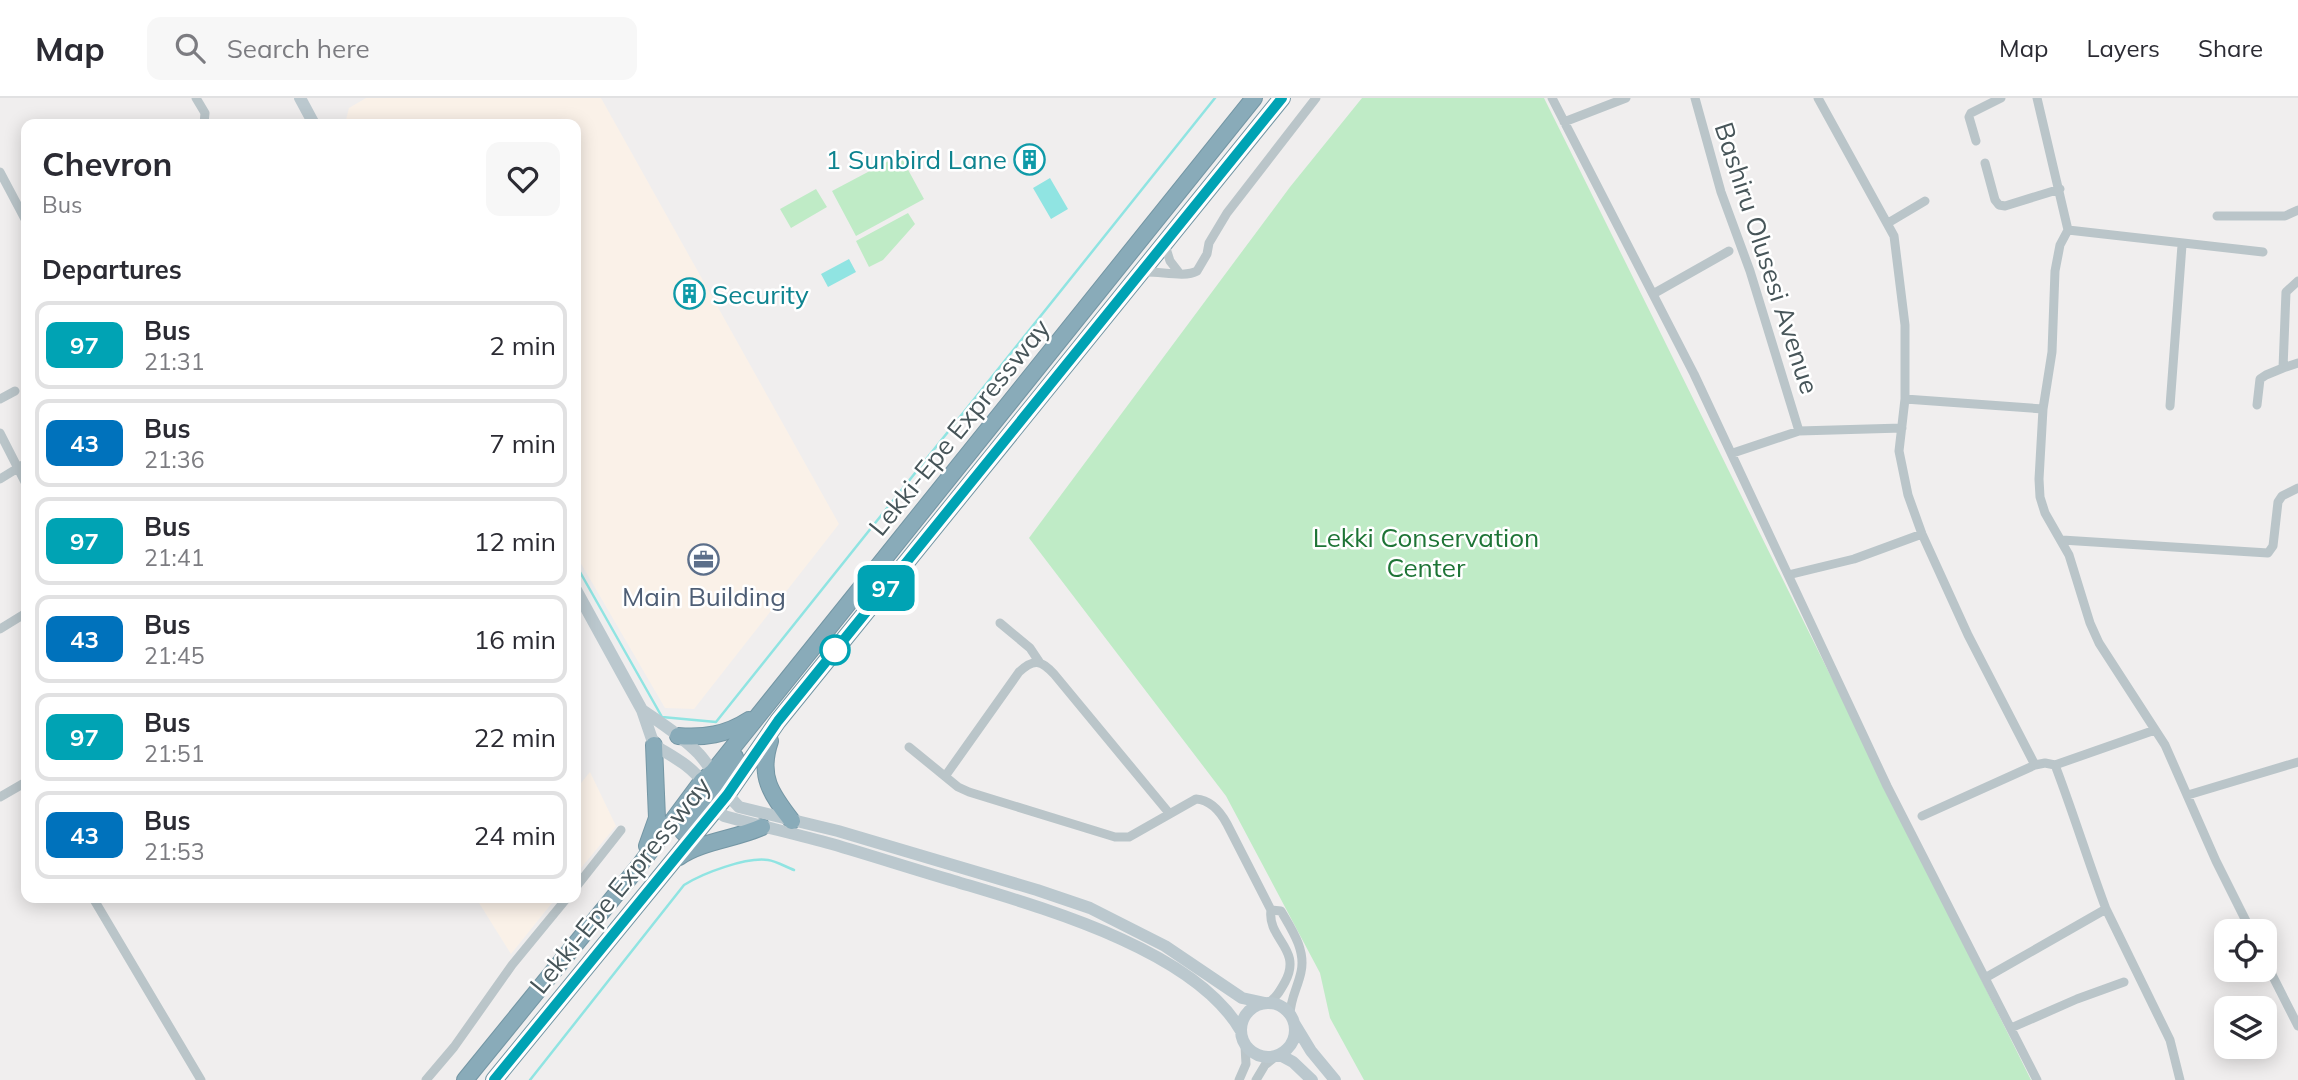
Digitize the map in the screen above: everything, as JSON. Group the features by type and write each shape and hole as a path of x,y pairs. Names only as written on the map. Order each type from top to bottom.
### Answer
{"highway":[{"name":"Lekki-Epe Expressway","path":"494,1080 668,864 757,715 1254,98"},
{"name":"Lekki-Epe Expressway","path":"465,1080 639,866 778,721 1282,98"},
{"path":"583,968 594,943 681,834 744,744 807,665 810,650"},
{"path":"678,736 705,737 722,733 757,715"},
{"path":"778,721 764,761 765,775 770,790 792,821"},
{"path":"639,866 657,818 654,745"},
{"path":"668,864 699,846 732,839 762,827"}],"street":[{"path":"196,98 205,113 204,119"},
{"path":"300,98 311,119"},
{"path":"1143,272 1161,271 1181,275 1198,271 1207,254 1209,243 1227,213 1316,98"},
{"path":"1552,98 1733,453 1887,786 2037,1080"},
{"path":"1564,122 1626,98"},
{"name":"Bashiru Olusesi Avenue","path":"1695,98 1721,192 1750,271 1799,431"},
{"path":"1818,98 1894,236 1905,324 1905,399 1899,451 1903,476 1922,534 1968,635 2035,765"},
{"path":"1976,141 1969,117 1971,113 2001,98"},
{"path":"2037,98 2068,230 2060,245 2055,271 2052,352 2043,409 2040,497 2045,513 2062,540 2075,571 2090,623 2099,643 2165,745 2216,861 2245,919"},
{"path":"1985,163 1995,200 1999,205 2005,206 2060,189"},
{"path":"0,172 21,204"},
{"path":"1888,223 1925,201"},
{"path":"2217,216 2285,216 2298,210"},
{"path":"2068,230 2263,252"},
{"path":"2170,406 2182,244"},
{"path":"1165,245 1170,261 1181,275"},
{"path":"1653,294 1729,251"},
{"path":"2283,369 2286,292 2298,282"},
{"path":"2257,405 2260,379 2298,363"},
{"path":"0,399 15,391"},
{"path":"1905,399 2043,409"},
{"path":"1733,453 1799,431 1902,428"},
{"path":"0,433 21,464"},
{"path":"0,479 21,466"},
{"path":"2062,540 2268,553 2273,545 2278,502 2282,496 2298,488"},
{"path":"1788,575 1854,559 1922,534"},
{"path":"581,599 642,710 654,745 685,764 739,807 838,831 1090,908 1165,946 1242,998 1283,1008 1311,1051 1335,1080"},
{"path":"0,629 21,616"},
{"path":"1000,623 1030,648 1040,663"},
{"path":"946,775 1018,672 1028,664 1040,663 1046,665 1054,674 1169,813"},
{"path":"642,710 699,753 724,816 1048,909 1100,929 1154,957 1200,986 1225,1008 1241,1031 1246,1064 1239,1080"},
{"path":"1922,816 2035,765 2055,765 2155,730"},
{"path":"909,747 958,787 969,792 1115,837 1129,837 1196,799 1219,810 1271,910 1269,919 1291,959 1287,978 1278,995 1251,1009 1245,1015 1241,1031"},
{"path":"2188,794 2298,762"},
{"path":"2055,765 2106,909 2170,1040 2180,1080"},
{"path":"0,797 21,785"},
{"path":"581,881 621,830"},
{"path":"96,903 201,1080"},
{"path":"426,1080 454,1047 512,965 563,903"},
{"path":"1985,978 2106,909"},
{"path":"1256,1080 1265,1065 1287,1049 1293,1041 1291,1000 1302,971 1300,945 1281,911 1271,910"},
{"path":"2277,981 2296,1015 2298,1026"},
{"path":"2011,1028 2124,982"},
{"path":"1245,1046 1260,1057 1278,1056 1293,1062 1312,1080"}],"shaded area":[{"path":"366,98 601,98 839,524 694,709 665,708 581,564 581,119 346,119 349,108"},
{"path":"590,772 616,826 581,868 581,783"},
{"path":"479,903 552,903 511,954"}],"green space":[{"name":"Lekki Conservation Center","path":"1362,98 1544,98 2031,1080 1364,1080 1330,1018 1320,973 1226,796 1029,538 1290,187"},
{"path":"900,155 924,199 856,236 832,191"},
{"path":"816,189 827,207 791,228 780,209"},
{"path":"908,213 915,224 883,260 869,267 856,241"}],"water":[{"path":"1050,178 1068,209 1051,219 1033,188"},
{"path":"849,259 856,272 828,287 821,274"}],"waterway":[{"path":"581,574 662,717 716,722 1215,98"},
{"path":"530,1080 684,885 713,871 748,861 771,861 794,870"}],"bus line":[{"name":"97","path":"494,1080 727,795 778,721 1282,98"}],"place":[{"name":"1 Sunbird Lane","path":"1030,159"},
{"name":"Security","path":"689,294"},
{"name":"Main Building","path":"704,560"}]}
